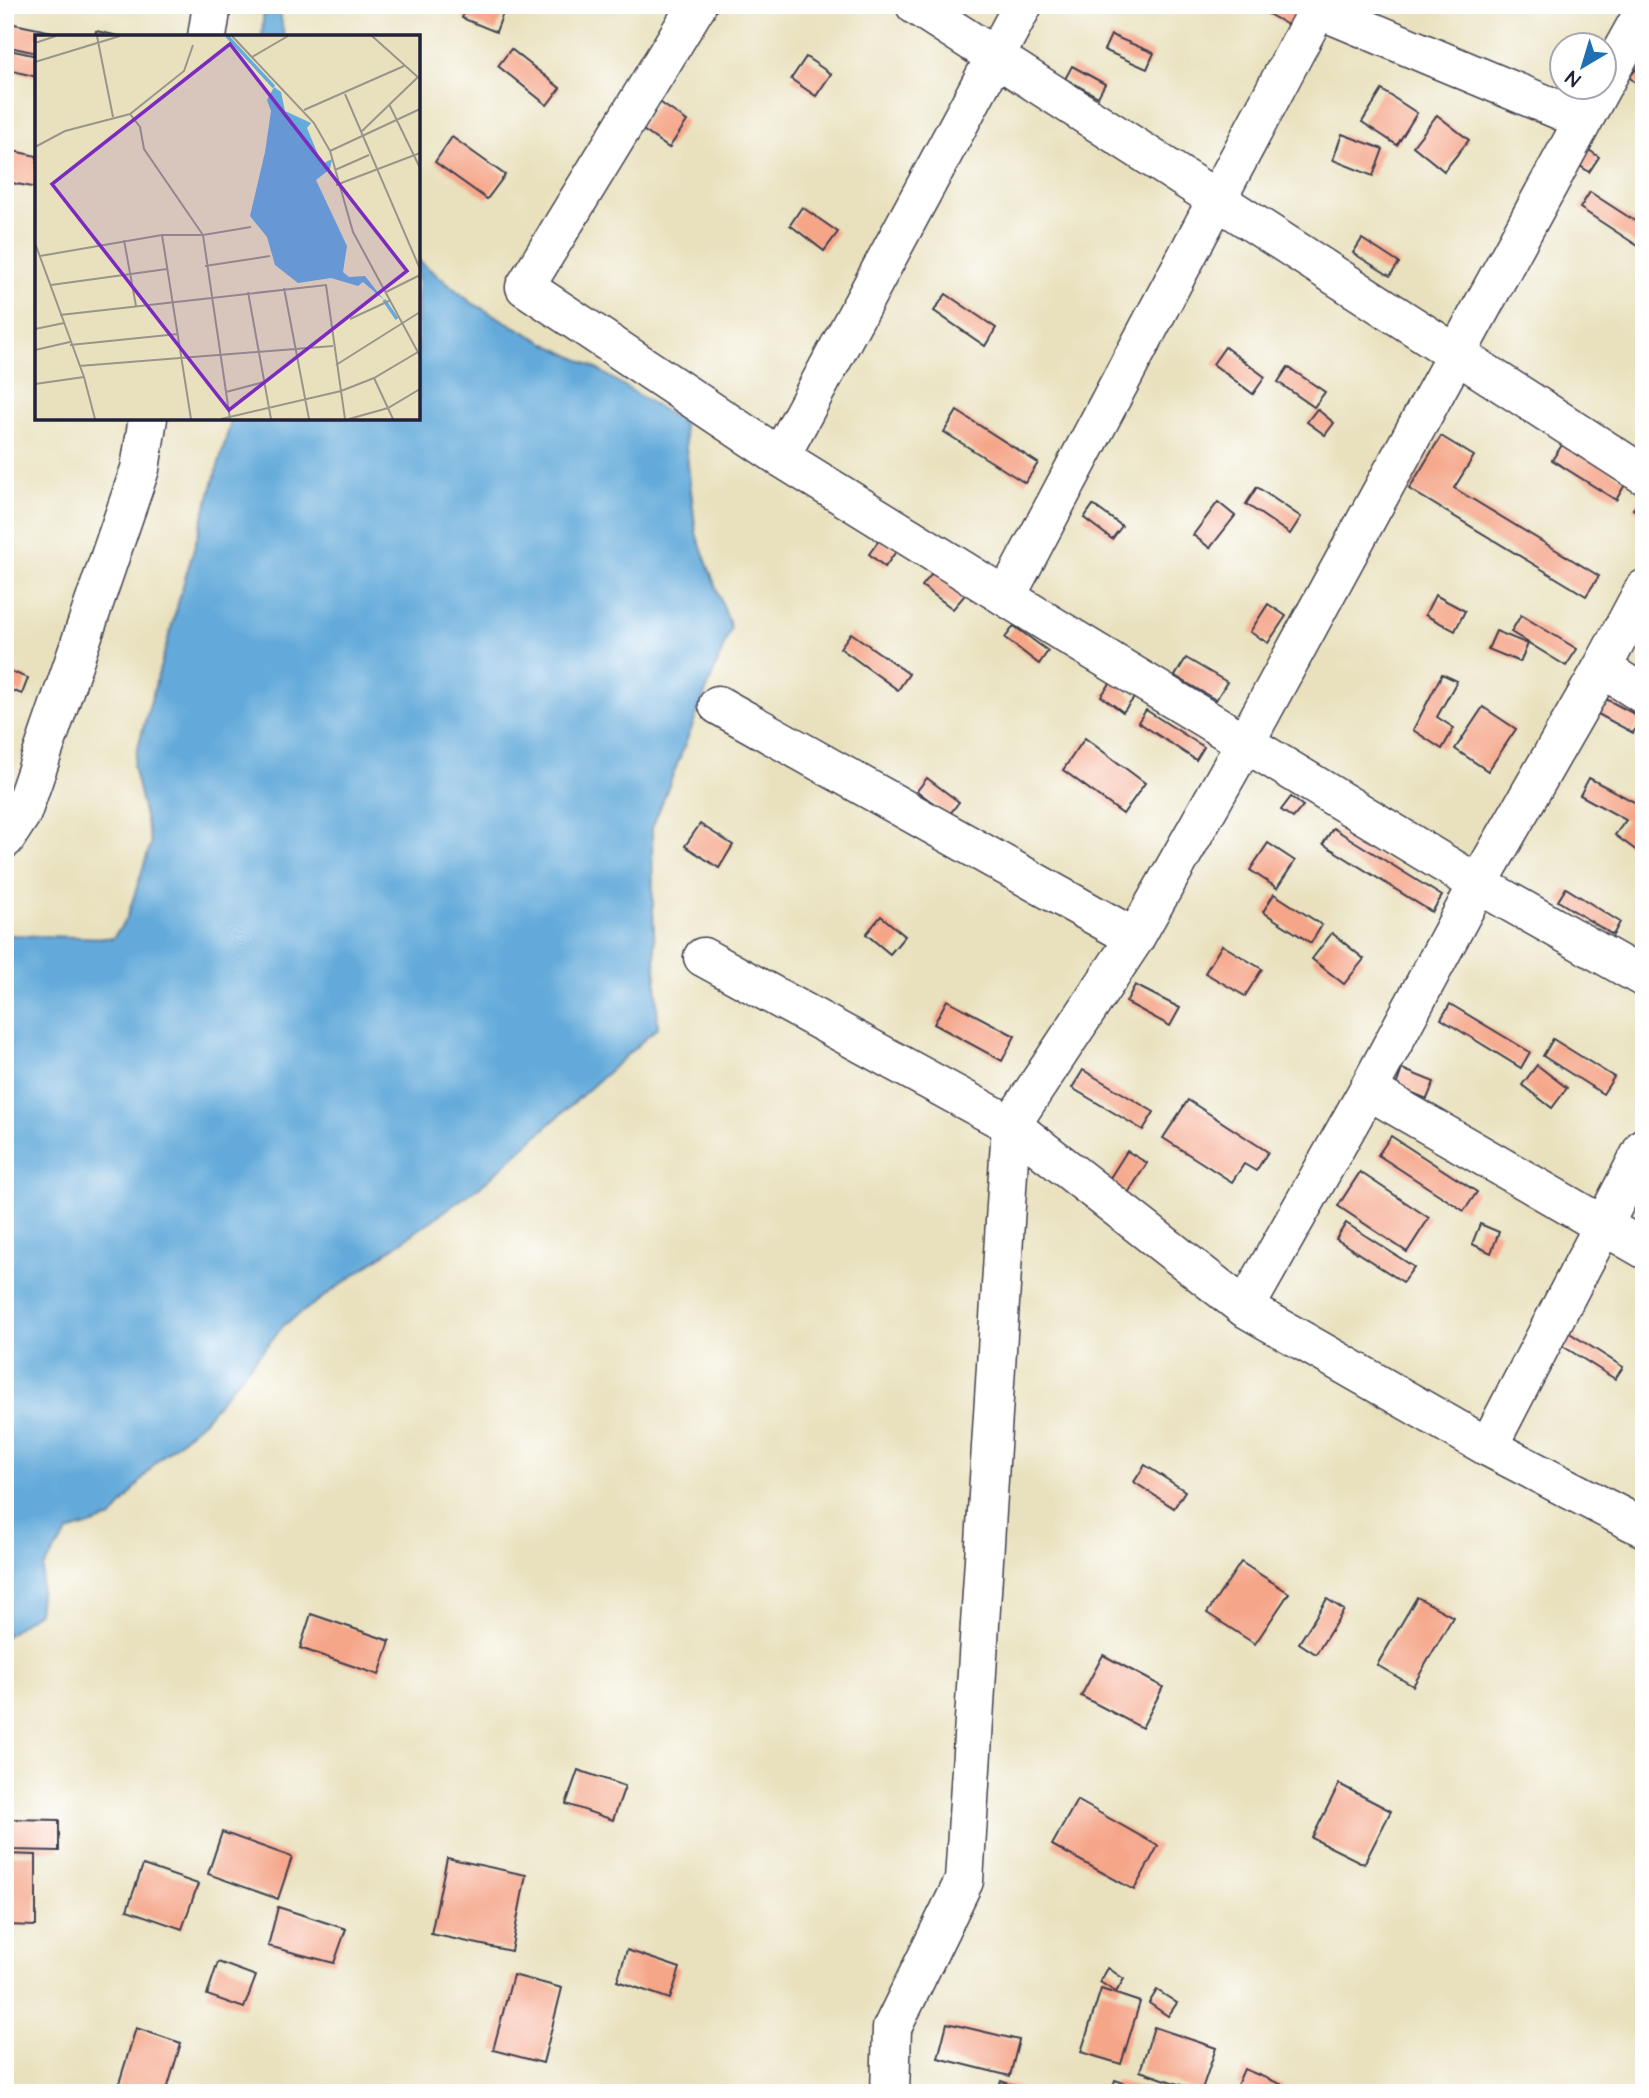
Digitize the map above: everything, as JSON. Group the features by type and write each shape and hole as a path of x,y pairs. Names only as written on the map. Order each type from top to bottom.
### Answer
{"street":[{"path":"207,35 212,5"},
{"path":"696,5 525,287 780,457 1006,597 1478,884 1644,978"},
{"path":"915,5 1644,475"},
{"path":"780,457 1023,5"},
{"path":"1006,597 1319,7 1548,81"},
{"path":"1618,58 1644,11"},
{"path":"890,2093 892,2028 964,1881 1011,1125 1135,938 1245,743 1593,102"},
{"path":"11,820 140,469 148,420"},
{"path":"1245,1308 1644,589"},
{"path":"1602,668 1644,695"},
{"path":"718,705 1135,938"},
{"path":"703,957 1011,1125 1245,1308 1488,1447 1644,1528"},
{"path":"1368,1090 1644,1249"},
{"path":"1488,1447 1644,1147"}],"water":[{"path":"264,5 279,5 284,35 262,35"},
{"path":"420,262 472,303 592,366 683,423 696,533 731,628 652,828 658,1027 483,1184 284,1325 204,1420 156,1462 112,1518 68,1532 43,1568 38,1612 5,1637 5,1009 9,997 5,996 5,935 113,938 127,918 151,843 133,765 231,420 420,420"}],"building":[{"path":"467,5 483,5 503,13 496,32 462,18"},
{"path":"1266,5 1299,5 1295,29 1263,11"},
{"path":"5,22 52,32 51,35 35,35 35,53 5,46"},
{"path":"96,31 114,35 95,35"},
{"path":"1111,35 1154,53 1147,69 1104,50"},
{"path":"5,49 35,56 35,76 5,69"},
{"path":"511,49 560,88 547,105 498,66"},
{"path":"806,57 831,74 816,96 791,79"},
{"path":"1644,61 1644,90 1629,77"},
{"path":"1072,66 1105,84 1098,97 1065,79"},
{"path":"1382,90 1417,113 1397,145 1362,122"},
{"path":"658,101 687,121 669,148 640,128"},
{"path":"1437,115 1469,140 1444,171 1413,146"},
{"path":"1342,134 1383,149 1373,176 1333,160"},
{"path":"452,137 505,175 487,199 435,162"},
{"path":"1589,150 1599,157 1589,172 1579,165"},
{"path":"13,151 35,156 35,188 7,182"},
{"path":"1590,192 1644,227 1644,250 1580,208"},
{"path":"802,207 838,232 824,251 790,225"},
{"path":"1362,239 1399,263 1390,276 1353,253"},
{"path":"946,294 996,328 985,346 934,311"},
{"path":"1225,347 1265,377 1253,394 1213,364"},
{"path":"1288,367 1325,392 1314,407 1278,382"},
{"path":"1317,409 1334,423 1325,435 1307,422"},
{"path":"957,411 1038,463 1025,483 944,432"},
{"path":"1441,436 1474,456 1454,488 1599,576 1586,596 1409,489"},
{"path":"1564,442 1627,481 1616,500 1552,460"},
{"path":"1257,487 1301,517 1290,534 1246,504"},
{"path":"1644,496 1644,517 1633,509"},
{"path":"1218,502 1235,516 1210,548 1193,535"},
{"path":"1093,505 1122,526 1112,539 1084,518"},
{"path":"880,539 897,550 885,567 869,554"},
{"path":"934,571 965,595 953,609 922,586"},
{"path":"1435,595 1465,611 1455,631 1425,615"},
{"path":"1268,604 1286,616 1268,643 1250,632"},
{"path":"1521,615 1577,649 1566,666 1511,632"},
{"path":"1014,626 1048,651 1039,664 1005,638"},
{"path":"1496,631 1528,644 1520,662 1488,649"},
{"path":"851,633 909,674 898,690 840,648"},
{"path":"1186,658 1227,682 1216,700 1175,676"},
{"path":"5,669 28,678 22,694 5,688"},
{"path":"1442,674 1457,681 1437,717 1454,728 1442,749 1413,730"},
{"path":"1112,681 1134,698 1123,712 1101,696"},
{"path":"1606,699 1642,718 1633,733 1598,714"},
{"path":"1483,707 1516,729 1488,771 1455,749"},
{"path":"1146,710 1204,747 1196,760 1138,722"},
{"path":"1085,738 1145,783 1123,814 1063,770"},
{"path":"927,778 959,802 949,815 917,791"},
{"path":"1589,778 1644,807 1644,856 1615,835 1626,820 1580,795"},
{"path":"1291,797 1303,806 1293,818 1281,810"},
{"path":"700,824 733,845 719,868 685,846"},
{"path":"1333,828 1442,896 1432,912 1323,844"},
{"path":"1268,843 1295,861 1277,888 1250,870"},
{"path":"1566,888 1620,922 1613,935 1558,901"},
{"path":"1274,894 1322,925 1311,943 1263,912"},
{"path":"881,916 905,936 890,954 866,934"},
{"path":"1332,933 1364,959 1344,984 1312,959"},
{"path":"1222,945 1262,969 1245,996 1205,973"},
{"path":"1135,985 1180,1008 1170,1026 1126,1002"},
{"path":"947,1000 1015,1036 1002,1061 934,1024"},
{"path":"1450,1004 1530,1052 1521,1068 1441,1019"},
{"path":"1553,1039 1614,1077 1603,1094 1543,1056"},
{"path":"1537,1065 1567,1088 1552,1108 1522,1085"},
{"path":"1402,1069 1434,1082 1427,1099 1396,1086"},
{"path":"1083,1070 1154,1112 1143,1130 1072,1088"},
{"path":"1188,1100 1268,1152 1256,1171 1244,1164 1232,1182 1163,1138"},
{"path":"1391,1136 1477,1192 1464,1211 1378,1155"},
{"path":"1127,1151 1147,1163 1128,1193 1108,1181"},
{"path":"1360,1172 1429,1218 1407,1252 1338,1206"},
{"path":"1346,1223 1414,1267 1403,1282 1336,1239"},
{"path":"1480,1224 1499,1232 1491,1253 1472,1244"},
{"path":"1568,1332 1623,1367 1615,1379 1561,1345"},
{"path":"1145,1465 1185,1491 1174,1508 1134,1482"},
{"path":"1241,1562 1289,1593 1255,1644 1207,1613"},
{"path":"1417,1597 1453,1617 1413,1686 1377,1665"},
{"path":"1327,1599 1344,1610 1316,1654 1299,1643"},
{"path":"311,1614 390,1641 379,1675 300,1648"},
{"path":"1103,1655 1163,1687 1142,1728 1081,1696"},
{"path":"578,1770 625,1786 613,1820 566,1804"},
{"path":"1339,1784 1391,1811 1364,1864 1312,1838"},
{"path":"1077,1800 1158,1846 1134,1890 1052,1845"},
{"path":"12,1819 59,1820 59,1851 12,1850"},
{"path":"222,1832 292,1857 278,1899 208,1874"},
{"path":"5,1854 36,1855 36,1926 5,1925"},
{"path":"447,1858 526,1875 511,1951 431,1934"},
{"path":"143,1865 198,1884 182,1929 127,1910"},
{"path":"278,1907 346,1929 334,1963 268,1946"},
{"path":"627,1950 680,1968 670,1999 617,1981"},
{"path":"218,1962 256,1976 244,2008 207,1995"},
{"path":"1108,1968 1124,1979 1116,1992 1100,1982"},
{"path":"513,1975 562,1988 543,2063 493,2050"},
{"path":"1101,1989 1140,2002 1121,2064 1081,2052"},
{"path":"1157,1990 1177,2003 1168,2016 1149,2003"},
{"path":"947,2023 1019,2040 1010,2076 938,2058"},
{"path":"1154,2027 1216,2048 1201,2092 1140,2071"},
{"path":"136,2028 181,2043 166,2093 116,2093"},
{"path":"1244,2069 1283,2085 1280,2093 1256,2093 1237,2085"},
{"path":"1115,2080 1150,2092 1150,2093 1111,2093"},
{"path":"1001,2081 1024,2089 1022,2093 997,2093"}]}
